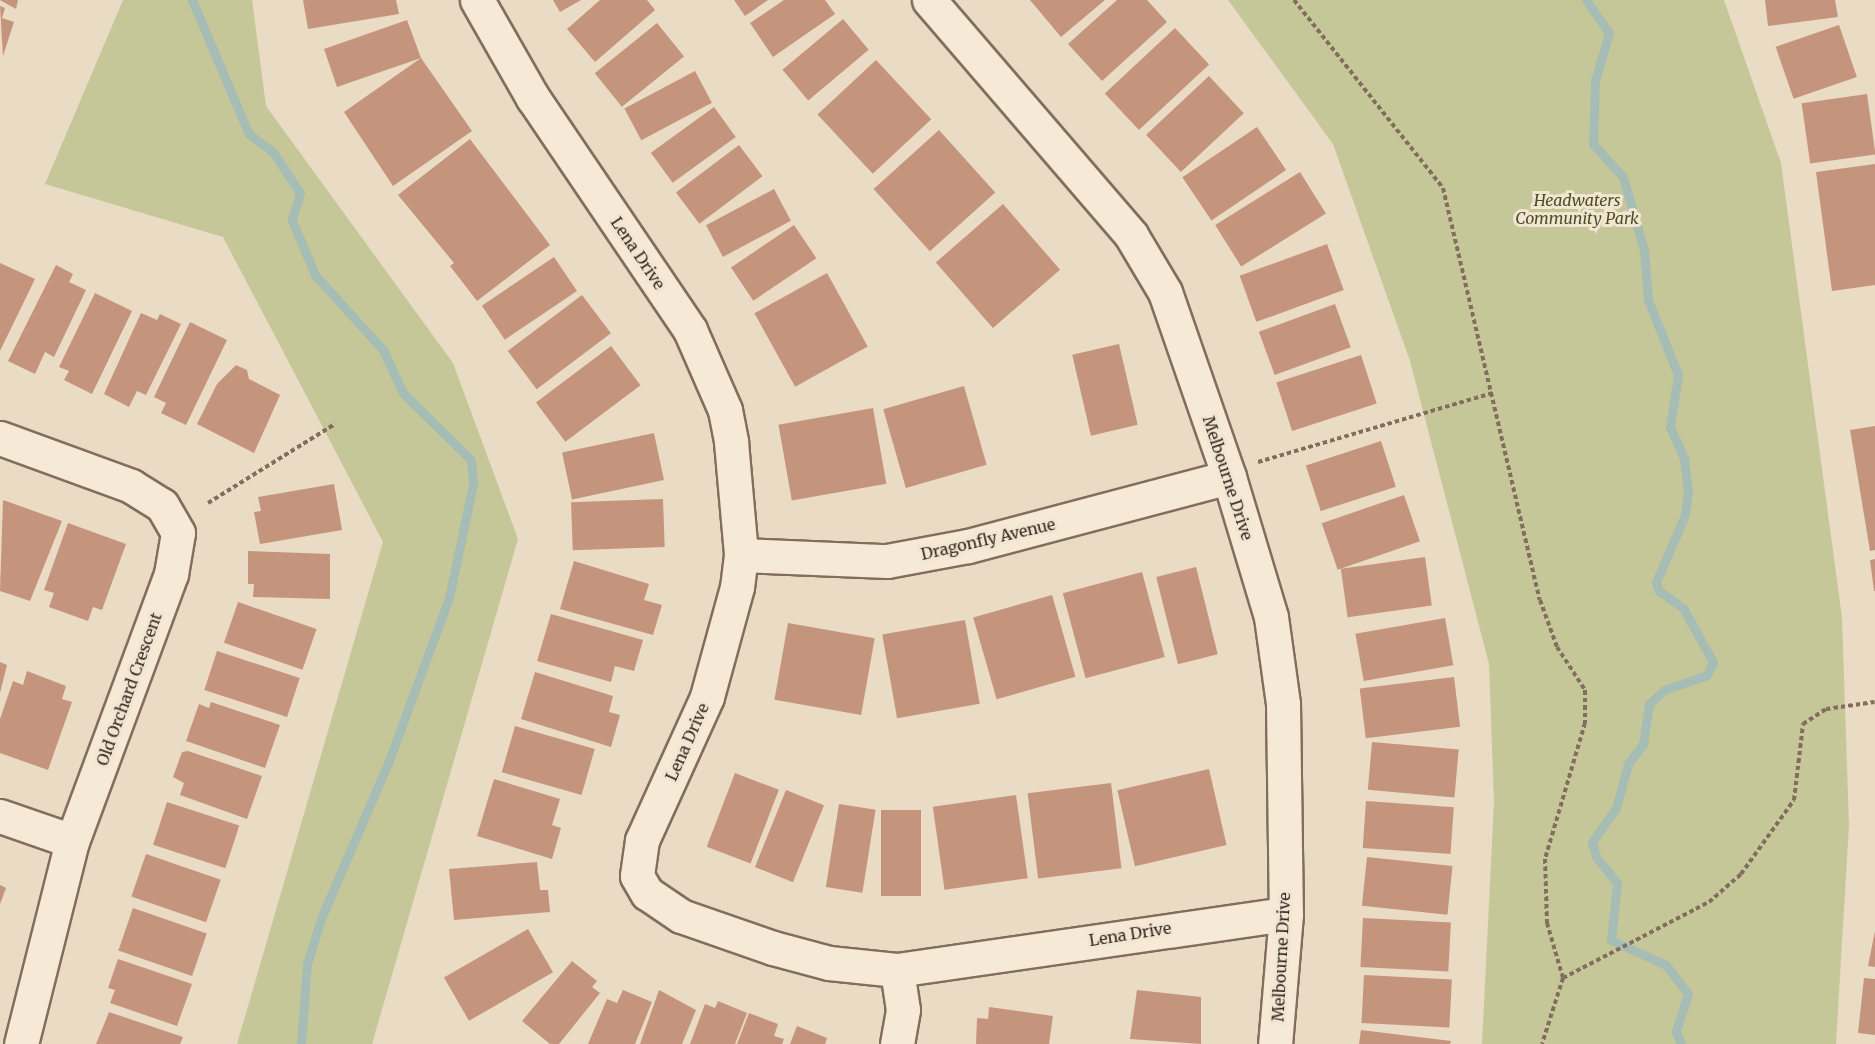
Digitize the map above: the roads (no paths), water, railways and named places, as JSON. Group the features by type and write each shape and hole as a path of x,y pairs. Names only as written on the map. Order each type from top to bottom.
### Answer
{"street":[{"name":"Lena Drive","path":"477,0 533,98 690,330 725,410 736,474 741,555 707,697 642,840 637,876 661,906 681,916 829,963 897,970 1286,914"},
{"name":"Melbourne Drive","path":"929,0 1131,235 1165,292 1239,471 1271,617 1283,704 1286,914 1275,1044"},
{"name":"Old Orchard Crescent","path":"0,438 131,486 162,505 178,533 171,574 72,840 21,1044"},
{"name":"Dragonfly Avenue","path":"741,555 887,561 968,546 1239,471"},
{"path":"0,816 72,840"},
{"path":"897,970 903,1010 897,1044"}],"waterway":[{"path":"192,0 249,134 273,152 300,193 292,220 315,275 383,350 403,393 471,460 473,484 449,598 388,763 322,916 307,964 301,1044"},
{"path":"1586,0 1609,33 1595,81 1593,144 1623,177 1644,250 1648,300 1678,375 1670,427 1684,459 1688,490 1685,515 1656,582 1659,591 1683,608 1713,662 1707,675 1664,690 1649,704 1643,744 1628,764 1616,808 1592,842 1596,857 1617,883 1611,940 1666,965 1688,994 1676,1032 1681,1044"}],"park label":[{"name":"Headwaters Community Park","path":"1577,209"}]}
